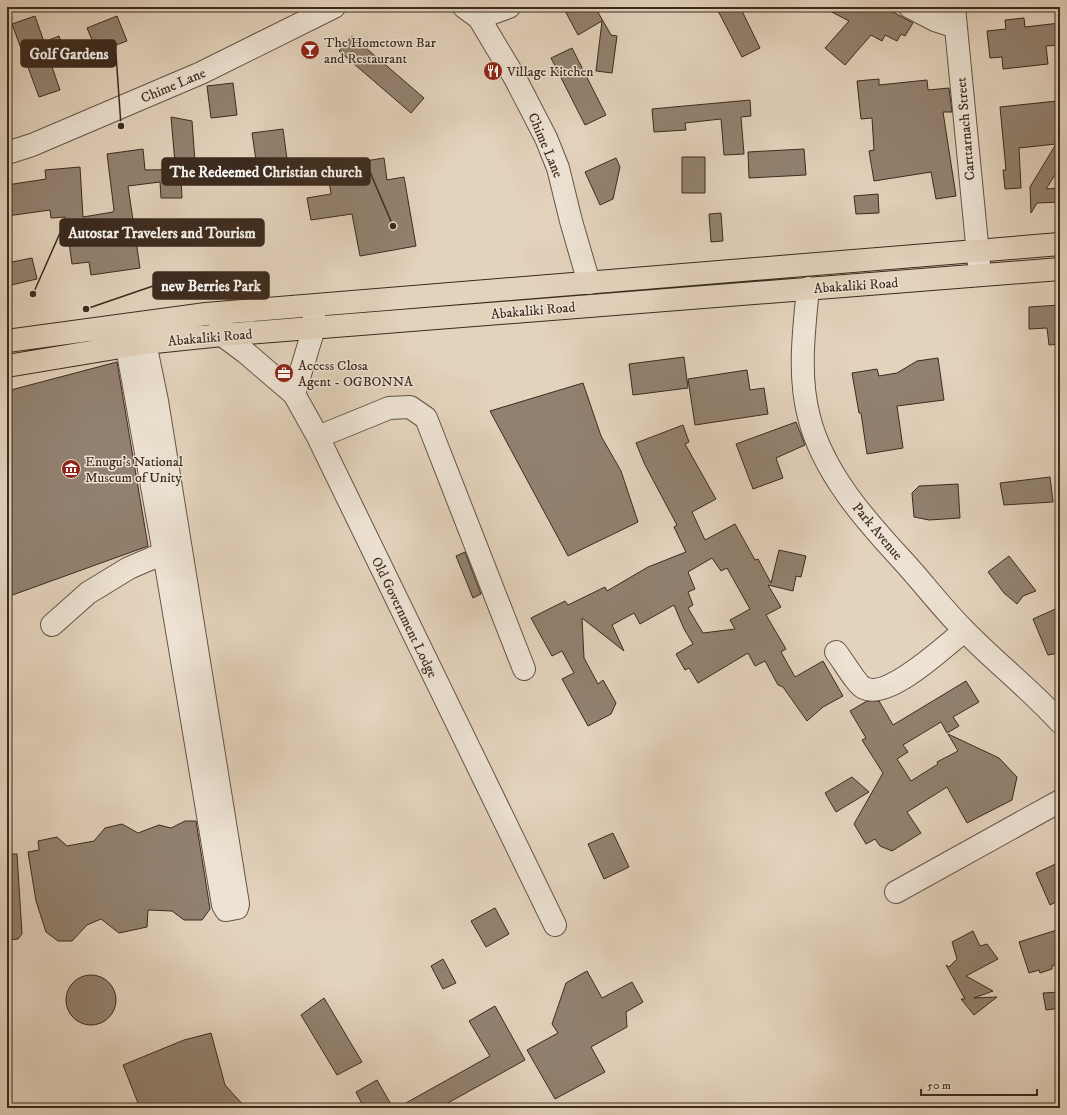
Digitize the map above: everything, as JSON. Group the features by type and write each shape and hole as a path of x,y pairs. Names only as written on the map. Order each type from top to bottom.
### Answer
{"main road":[{"name":"Abakaliki Road","path":"7,341 117,325 314,304 1060,244"},
{"name":"Abakaliki Road","path":"7,366 136,345 222,335 1060,269"}],"street":[{"name":"Chime Lane","path":"7,153 32,144 201,73 334,7"},
{"name":"Chime Lane","path":"508,7 471,13 515,78 546,138 558,168 571,221 589,283"},
{"path":"910,7 935,20 955,17"},
{"name":"Carttarnach Street","path":"955,17 980,275"},
{"name":"Park Avenue","path":"808,288 803,337 803,380 809,417 815,436 830,467 877,533 964,631 1035,695 1060,722"},
{"path":"294,394 314,328 314,304"},
{"path":"219,313 222,335"},
{"name":"Old Government Lodge","path":"222,335 245,352 294,394 318,437 555,925"},
{"path":"136,345 169,545 238,904 237,908 233,910 226,910 223,905 202,723"},
{"path":"318,437 389,408 410,407 426,418 524,669"},
{"path":"52,625 88,593 169,545"},
{"path":"836,652 863,688 874,690 890,685 914,671 964,631"},
{"path":"896,892 1060,801"}],"building":[{"path":"563,7 595,7 611,35 617,36 612,73 596,71 602,21 578,35"},
{"path":"716,7 740,7 760,48 742,57"},
{"path":"822,7 884,7 913,23 905,36 901,34 897,41 885,35 882,41 871,35 845,65 825,48 849,21"},
{"path":"35,16 44,42 59,36 67,58 51,64 60,90 39,97 12,24"},
{"path":"117,16 127,41 97,52 87,28"},
{"path":"1024,18 1025,27 1060,23 1060,45 1046,46 1048,64 1003,69 1002,57 990,58 987,31 1006,29 1005,20"},
{"path":"352,36 424,98 411,113 339,51"},
{"path":"572,48 606,115 585,125 551,58"},
{"path":"879,79 879,85 927,80 928,90 949,88 952,112 943,112 956,196 936,199 931,172 874,181 869,151 874,150 872,118 861,119 857,81"},
{"path":"233,83 237,115 211,118 207,86"},
{"path":"750,100 751,116 741,117 744,154 724,155 721,119 685,123 686,130 654,132 652,109"},
{"path":"1057,101 1060,125 1060,167 1046,189 1060,188 1060,202 1037,203 1031,213 1030,187 1056,144 1019,148 1021,188 1005,189 1003,170 1006,170 1000,107"},
{"path":"171,117 192,121 195,162 175,163"},
{"path":"283,129 287,159 282,160 290,182 247,185 245,167 257,167 252,133"},
{"path":"143,149 145,170 194,169 195,177 181,179 182,198 161,198 160,182 128,186 140,268 91,275 89,262 72,264 65,217 51,218 50,210 7,216 7,185 46,179 45,170 80,167 83,217 113,212 114,210 107,154"},
{"path":"804,149 806,175 749,178 748,152"},
{"path":"682,157 705,157 705,193 682,193"},
{"path":"384,158 387,180 404,177 416,246 360,256 352,214 311,220 307,198 331,194 327,167"},
{"path":"616,158 620,167 613,199 600,205 585,172"},
{"path":"878,194 879,213 856,214 854,196"},
{"path":"721,213 723,241 711,242 709,214"},
{"path":"32,258 37,279 7,286 7,263"},
{"path":"1060,305 1060,344 1049,345 1047,328 1029,329 1029,307"},
{"path":"684,357 688,388 633,395 629,364"},
{"path":"938,358 944,400 897,406 903,448 867,454 861,413 859,413 852,373 877,369 879,376 897,373 917,361"},
{"name":"Enugu's National Museum of Unity","path":"117,362 148,546 7,597 7,391"},
{"path":"747,370 750,390 764,388 768,414 695,425 688,379"},
{"path":"583,383 601,436 621,471 638,522 568,556 490,411"},
{"path":"796,422 805,445 776,458 783,478 753,489 736,444"},
{"path":"683,425 689,442 685,444 716,499 692,512 705,540 735,524 755,560 758,559 771,583 779,550 806,556 801,577 796,576 793,591 768,585 781,607 766,615 786,649 781,652 795,677 823,661 843,696 823,707 807,721 783,687 778,685 765,661 755,666 748,653 698,683 689,668 685,670 676,654 693,644 684,629 674,605 640,624 634,613 612,625 624,651 582,618 584,658 598,684 603,680 616,703 611,714 588,726 562,679 574,673 562,651 552,656 531,618 565,601 568,605 605,587 607,591 648,567 686,552 674,527 677,525 645,465 636,443","holes":["712,558 721,571 727,568 750,609 730,620 735,629 703,633 688,608 693,605 688,592 695,589 688,572"]},
{"path":"1050,477 1053,502 1004,505 1000,483"},
{"path":"958,484 960,518 929,520 914,517 912,493 919,486"},
{"path":"465,552 481,594 473,598 456,556"},
{"path":"1009,556 1036,591 1023,596 1017,604 1004,593 988,572"},
{"path":"1060,607 1060,653 1048,655 1033,619"},
{"path":"966,681 979,702 953,717 959,726 947,733 941,722 903,745 908,752 897,759 911,781 938,764 937,762 958,751 948,734 999,758 1017,777 1012,800 967,823 947,787 907,812 921,833 892,851 880,846 875,839 866,844 854,824 883,773 862,740 866,738 850,711 867,701 879,701 893,725"},
{"path":"852,777 869,792 836,812 825,793"},
{"path":"185,821 196,821 210,909 202,920 184,920 172,911 148,910 147,927 119,933 101,919 87,925 72,941 58,941 46,932 36,901 28,852 39,850 38,841 57,837 67,846 94,841 105,828 122,824 138,833 159,825 171,828"},
{"path":"613,833 629,867 604,879 588,844"},
{"path":"7,854 17,854 22,934 18,939 7,940"},
{"path":"1060,862 1060,900 1050,905 1036,873"},
{"path":"495,908 509,934 486,947 471,921"},
{"path":"1060,929 1060,963 1052,966 1052,969 1040,973 1039,970 1029,973 1019,942"},
{"path":"973,931 980,946 987,944 998,959 966,976 993,991 974,998 997,997 974,1015 961,999 965,999 946,965 949,967 957,959 952,942"},
{"path":"443,959 456,983 443,989 431,966"},
{"path":"587,971 602,998 632,982 643,1002 626,1012 627,1027 591,1047 605,1072 555,1099 527,1050 558,1033 552,1024 566,983"},
{"path":"91,975 100,977 111,986 116,1000 114,1009 105,1020 91,1025 82,1023 71,1014 66,1000 68,991 77,980"},
{"path":"1060,992 1060,1008 1046,1010 1043,993"},
{"path":"324,998 362,1062 337,1075 301,1015"},
{"path":"495,1006 525,1060 439,1108 397,1108 490,1056 469,1021"},
{"path":"211,1033 225,1085 246,1108 140,1108 123,1065 184,1040"},
{"path":"377,1080 393,1108 364,1108 356,1092"}],"place":[{"name":"The Hometown Bar and Restaurant","path":"310,50"},
{"name":"Village Kitchen","path":"493,71"},
{"name":"Golf Gardens","path":"121,126"},
{"name":"The Redeemed Christian church","path":"393,226"},
{"name":"Autostar Travelers and Tourism","path":"33,294"},
{"name":"new Berries Park","path":"86,309"},
{"name":"Access Closa Agent - OGBONNA","path":"284,373"},
{"name":"Enugu's National Museum of Unity","path":"71,469"}]}
